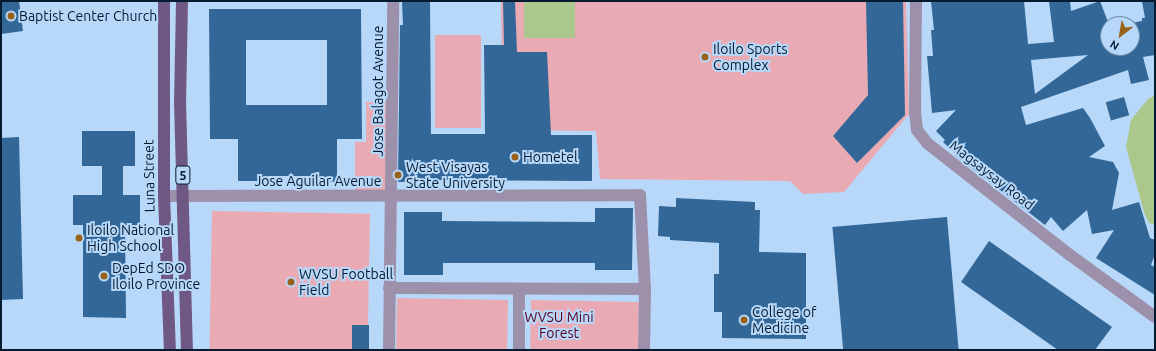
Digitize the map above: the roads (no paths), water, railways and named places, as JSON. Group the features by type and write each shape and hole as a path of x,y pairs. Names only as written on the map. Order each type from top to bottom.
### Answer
{"main road":[{"name":"Luna Street","path":"164,1 164,196 170,350"},
{"name":"5","path":"182,1 180,102 184,195 187,350"}],"street":[{"name":"Jose Balagot Avenue","path":"389,350 389,288 392,196 393,1"},
{"name":"Magsaysay Road","path":"916,1 914,113 917,130 927,143 1070,255 1155,317"},
{"name":"Jose Aguilar Avenue","path":"164,196 640,195 645,289"},
{"path":"389,288 645,289 644,350"},
{"path":"519,288 520,350"}],"place":[{"name":"Baptist Center Church","path":"11,16"},
{"name":"Iloilo Sports Complex","path":"705,57"},
{"name":"Hometel","path":"515,157"},
{"name":"West Visayas State University","path":"398,175"},
{"name":"Iloilo National High School","path":"79,238"},
{"name":"DepEd SDO Iloilo Province","path":"104,276"},
{"name":"WVSU Football Field","path":"291,282"},
{"name":"College of Medicine","path":"744,320"}],"park label":[{"name":"WVSU Mini Forest","path":"559,326"}]}
